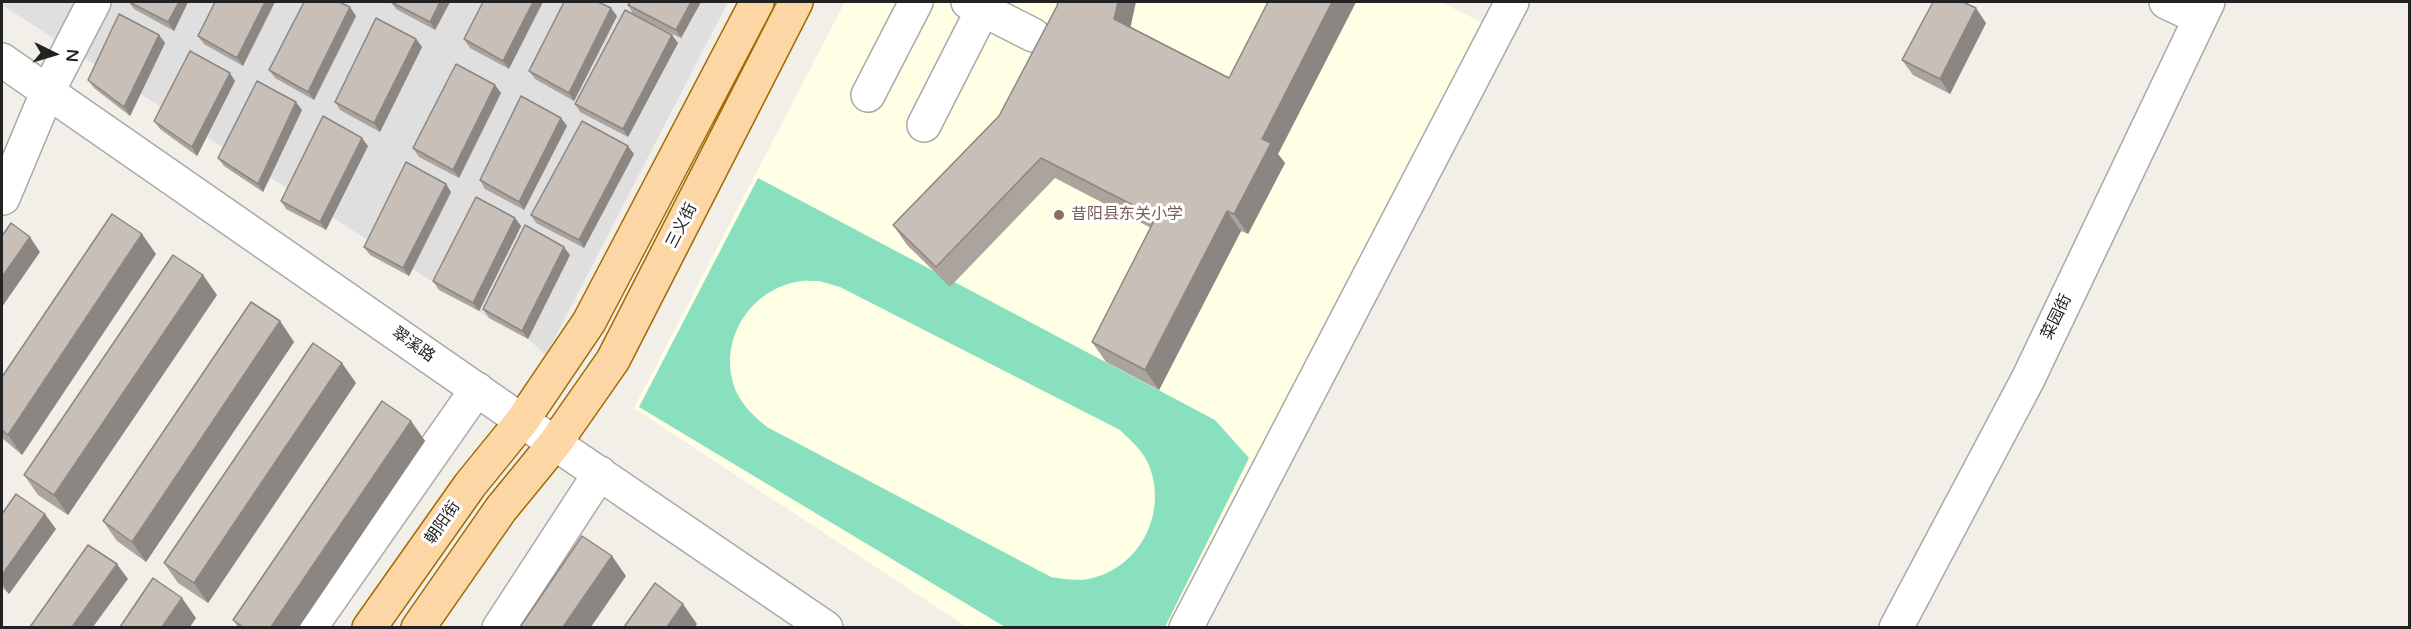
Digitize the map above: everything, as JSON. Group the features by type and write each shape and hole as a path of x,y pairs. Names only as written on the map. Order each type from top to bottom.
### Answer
{"main road":[{"path":"522,421 589,322 757,2"},
{"name":"三义街","path":"555,442 613,360 796,2"},
{"name":"朝阳街","path":"369,627 470,486 522,421"},
{"path":"418,627 501,509 555,442"}],"street":[{"path":"2,196 3,198 47,93 94,2"},
{"path":"868,95 916,2"},
{"path":"1186,627 1512,2"},
{"path":"2166,2 2204,10"},
{"path":"924,125 976,5 1033,35"},
{"name":"菜园街","path":"1896,627 2028,379 2204,10"},
{"name":"翠溪路","path":"2,60 522,421 826,627"},
{"path":"310,627 477,389"},
{"path":"499,627 600,473"}],"shaded area":[{"path":"2,2 728,2 546,355 528,339 489,318 2,5"},
{"name":"昔阳县东关小学","path":"845,2 1440,2 1481,22 1177,627 967,627 634,408"}],"green space":[{"path":"758,178 1215,420 1249,458 1165,627 1005,627 639,407","holes":["807,281 819,281 840,287 1120,430 1145,457 1153,480 1155,499 1152,517 1146,535 1136,550 1123,563 1107,573 1088,579 1051,577 767,427 759,420 739,397 732,379 730,360 739,325 762,297 778,288"]}],"building":[{"path":"129,2 179,2 168,22"},
{"path":"215,2 265,2 237,58 198,36"},
{"path":"304,2 339,2 350,7 308,92 269,70"},
{"path":"391,2 440,2 430,22"},
{"path":"483,2 533,2 503,61 464,39"},
{"path":"564,2 598,2 611,8 569,93 529,71"},
{"path":"630,2 691,2 676,30 628,5"},
{"path":"1058,2 1118,2 1114,19 1229,78 1268,2 1332,2 1262,139 1271,143 1234,214 1227,211 1145,370 1092,342 1156,217 1041,158 936,267 893,225 999,116"},
{"path":"1933,2 1963,2 1976,8 1940,79 1902,60"},
{"path":"625,10 672,35 623,129 575,104"},
{"path":"119,14 159,35 124,107 88,80"},
{"path":"376,18 416,39 374,123 335,102"},
{"path":"190,51 230,73 192,147 154,121"},
{"path":"456,64 495,85 453,170 413,148"},
{"path":"257,81 296,102 258,184 218,158"},
{"path":"521,96 561,118 519,202 480,180"},
{"path":"323,116 362,138 320,222 281,201"},
{"path":"582,121 628,146 579,240 531,215"},
{"path":"406,162 446,184 403,268 364,247"},
{"path":"476,197 515,218 473,303 433,281"},
{"path":"112,214 142,234 8,435 2,430 2,377"},
{"path":"11,223 30,237 2,277 2,236"},
{"path":"525,225 564,247 522,331 483,309"},
{"path":"173,255 203,275 54,495 24,475"},
{"path":"251,302 280,321 132,542 103,521"},
{"path":"313,343 342,363 194,583 164,563"},
{"path":"382,401 411,421 271,627 243,627 233,620"},
{"path":"16,494 45,514 2,575 2,514"},
{"path":"582,536 612,556 563,627 520,627"},
{"path":"88,545 117,564 72,627 30,627"},
{"path":"153,578 182,598 162,627 120,627"},
{"path":"655,583 683,604 667,627 624,627"}],"place":[{"name":"昔阳县东关小学","path":"1059,215"}]}
